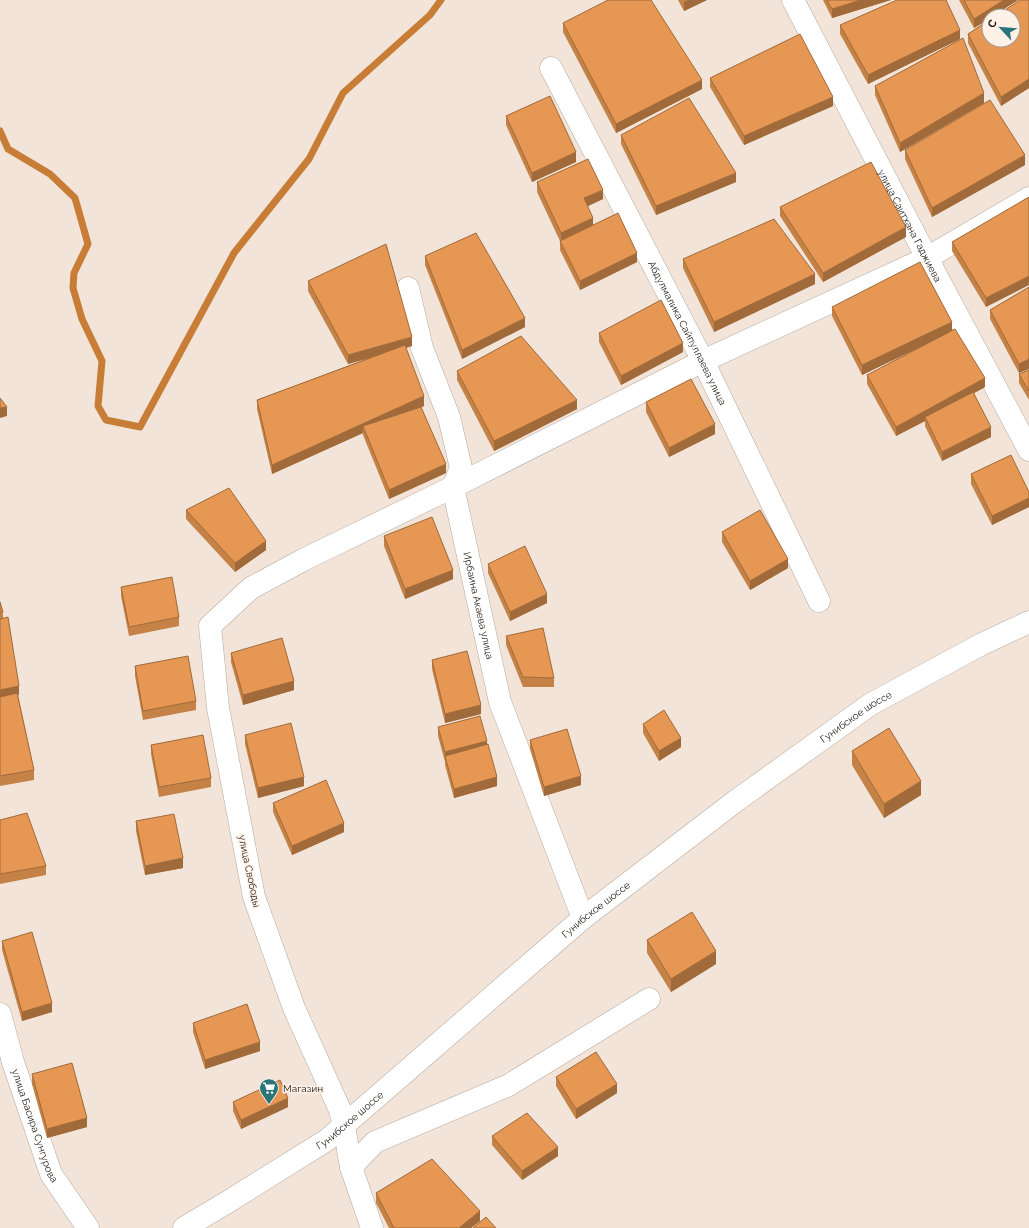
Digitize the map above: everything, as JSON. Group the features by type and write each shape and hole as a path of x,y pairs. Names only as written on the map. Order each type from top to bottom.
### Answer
{"street":[{"name":"улица Саитхана Гаджиева","path":"793,0 1029,450"},
{"name":"Абдулмалика Сайпуллаева улица","path":"551,68 703,361 819,601"},
{"path":"453,487 703,361 927,258 1029,198"},
{"path":"408,288 422,348 449,417 461,468 453,487"},
{"name":"улица Свободы","path":"372,1228 351,1167 340,1110 294,1008 254,897 218,708 210,626 251,588 303,560 453,487"},
{"name":"Ирбаина Акаева улица","path":"453,487 500,702 583,918"},
{"name":"Гунибское шоссе","path":"184,1228 226,1204 327,1140 583,918 737,800 871,704 982,644 1029,622"},
{"path":"351,1167 375,1142 509,1085 649,1000"},
{"name":"улица Басира Сунгурова","path":"0,1014 13,1062 51,1174 88,1228"}],"building":[{"path":"608,0 651,0 702,80 616,124 563,23"},
{"path":"827,0 861,0 832,9"},
{"path":"897,0 946,0 960,30 868,75 840,25"},
{"path":"964,0 1004,0 991,8 981,8 981,15 974,19"},
{"path":"1020,0 1029,0 1029,79 1001,97 968,34 981,25 981,48 1021,48 1021,8 1008,8"},
{"path":"800,34 833,97 744,136 710,78"},
{"path":"963,38 984,93 900,143 875,86"},
{"path":"550,96 576,152 532,173 506,116"},
{"path":"689,98 736,173 656,206 621,135"},
{"path":"990,100 1025,155 932,208 905,150"},
{"path":"588,159 603,190 584,198 593,218 561,233 537,182"},
{"path":"871,162 906,227 823,273 780,207"},
{"path":"1029,197 1029,276 986,298 952,242"},
{"path":"618,213 637,253 580,281 560,241"},
{"path":"774,219 815,274 714,322 683,259"},
{"path":"476,233 525,318 462,350 425,256"},
{"path":"386,244 412,337 348,355 308,281"},
{"path":"920,262 952,322 862,365 832,307"},
{"path":"1029,287 1029,359 1019,364 990,310"},
{"path":"661,300 683,343 621,376 599,333"},
{"path":"955,329 985,378 896,427 867,375"},
{"path":"521,336 577,400 494,441 457,371"},
{"path":"405,345 424,396 272,465 257,400"},
{"path":"1029,370 1029,391 1019,374"},
{"path":"691,379 715,424 669,448 646,402"},
{"path":"973,392 991,427 942,452 925,417"},
{"path":"0,398 7,407 0,408"},
{"path":"421,407 446,464 389,490 363,426"},
{"path":"1011,455 1029,492 1029,498 992,516 971,474"},
{"path":"229,488 266,541 235,563 186,510"},
{"path":"760,510 788,559 750,581 722,532"},
{"path":"432,517 453,570 405,589 384,536"},
{"path":"525,546 547,594 510,612 488,564"},
{"path":"172,577 179,617 129,627 121,587"},
{"path":"0,602 3,612 0,612"},
{"path":"8,617 19,686 0,690 0,619"},
{"path":"543,628 554,678 523,677 506,636"},
{"path":"282,638 294,681 243,695 231,653"},
{"path":"467,651 481,705 445,714 432,660"},
{"path":"188,656 196,701 143,711 135,666"},
{"path":"17,693 34,770 0,776 0,697"},
{"path":"664,710 681,738 659,751 643,724"},
{"path":"480,716 487,741 445,752 438,727"},
{"path":"291,723 304,777 258,788 245,735"},
{"path":"889,728 921,781 884,804 852,751"},
{"path":"567,729 581,776 544,787 530,740"},
{"path":"203,735 211,778 159,787 151,745"},
{"path":"488,744 497,777 454,789 445,756"},
{"path":"326,780 344,823 292,846 273,803"},
{"path":"27,813 46,866 0,874 0,820"},
{"path":"174,814 183,858 145,866 136,821"},
{"path":"692,912 716,951 671,979 647,940"},
{"path":"32,932 52,1003 22,1012 2,941"},
{"path":"247,1004 260,1042 205,1060 193,1023"},
{"path":"596,1052 617,1084 576,1109 556,1077"},
{"path":"72,1063 87,1118 47,1129 32,1074"},
{"path":"280,1080 288,1098 241,1120 233,1102"},
{"path":"527,1113 558,1147 522,1171 492,1136"},
{"path":"432,1159 480,1211 459,1228 394,1228 376,1193"},
{"path":"486,1217 496,1228 473,1228"}],"waterway":[{"path":"0,131 8,149 50,174 75,198 88,244 74,273 73,288 82,319 102,361 98,406 106,420 140,427 234,253 309,159 343,93 430,15 441,0"}],"place":[{"name":"Магазин","path":"269,1105"}]}
